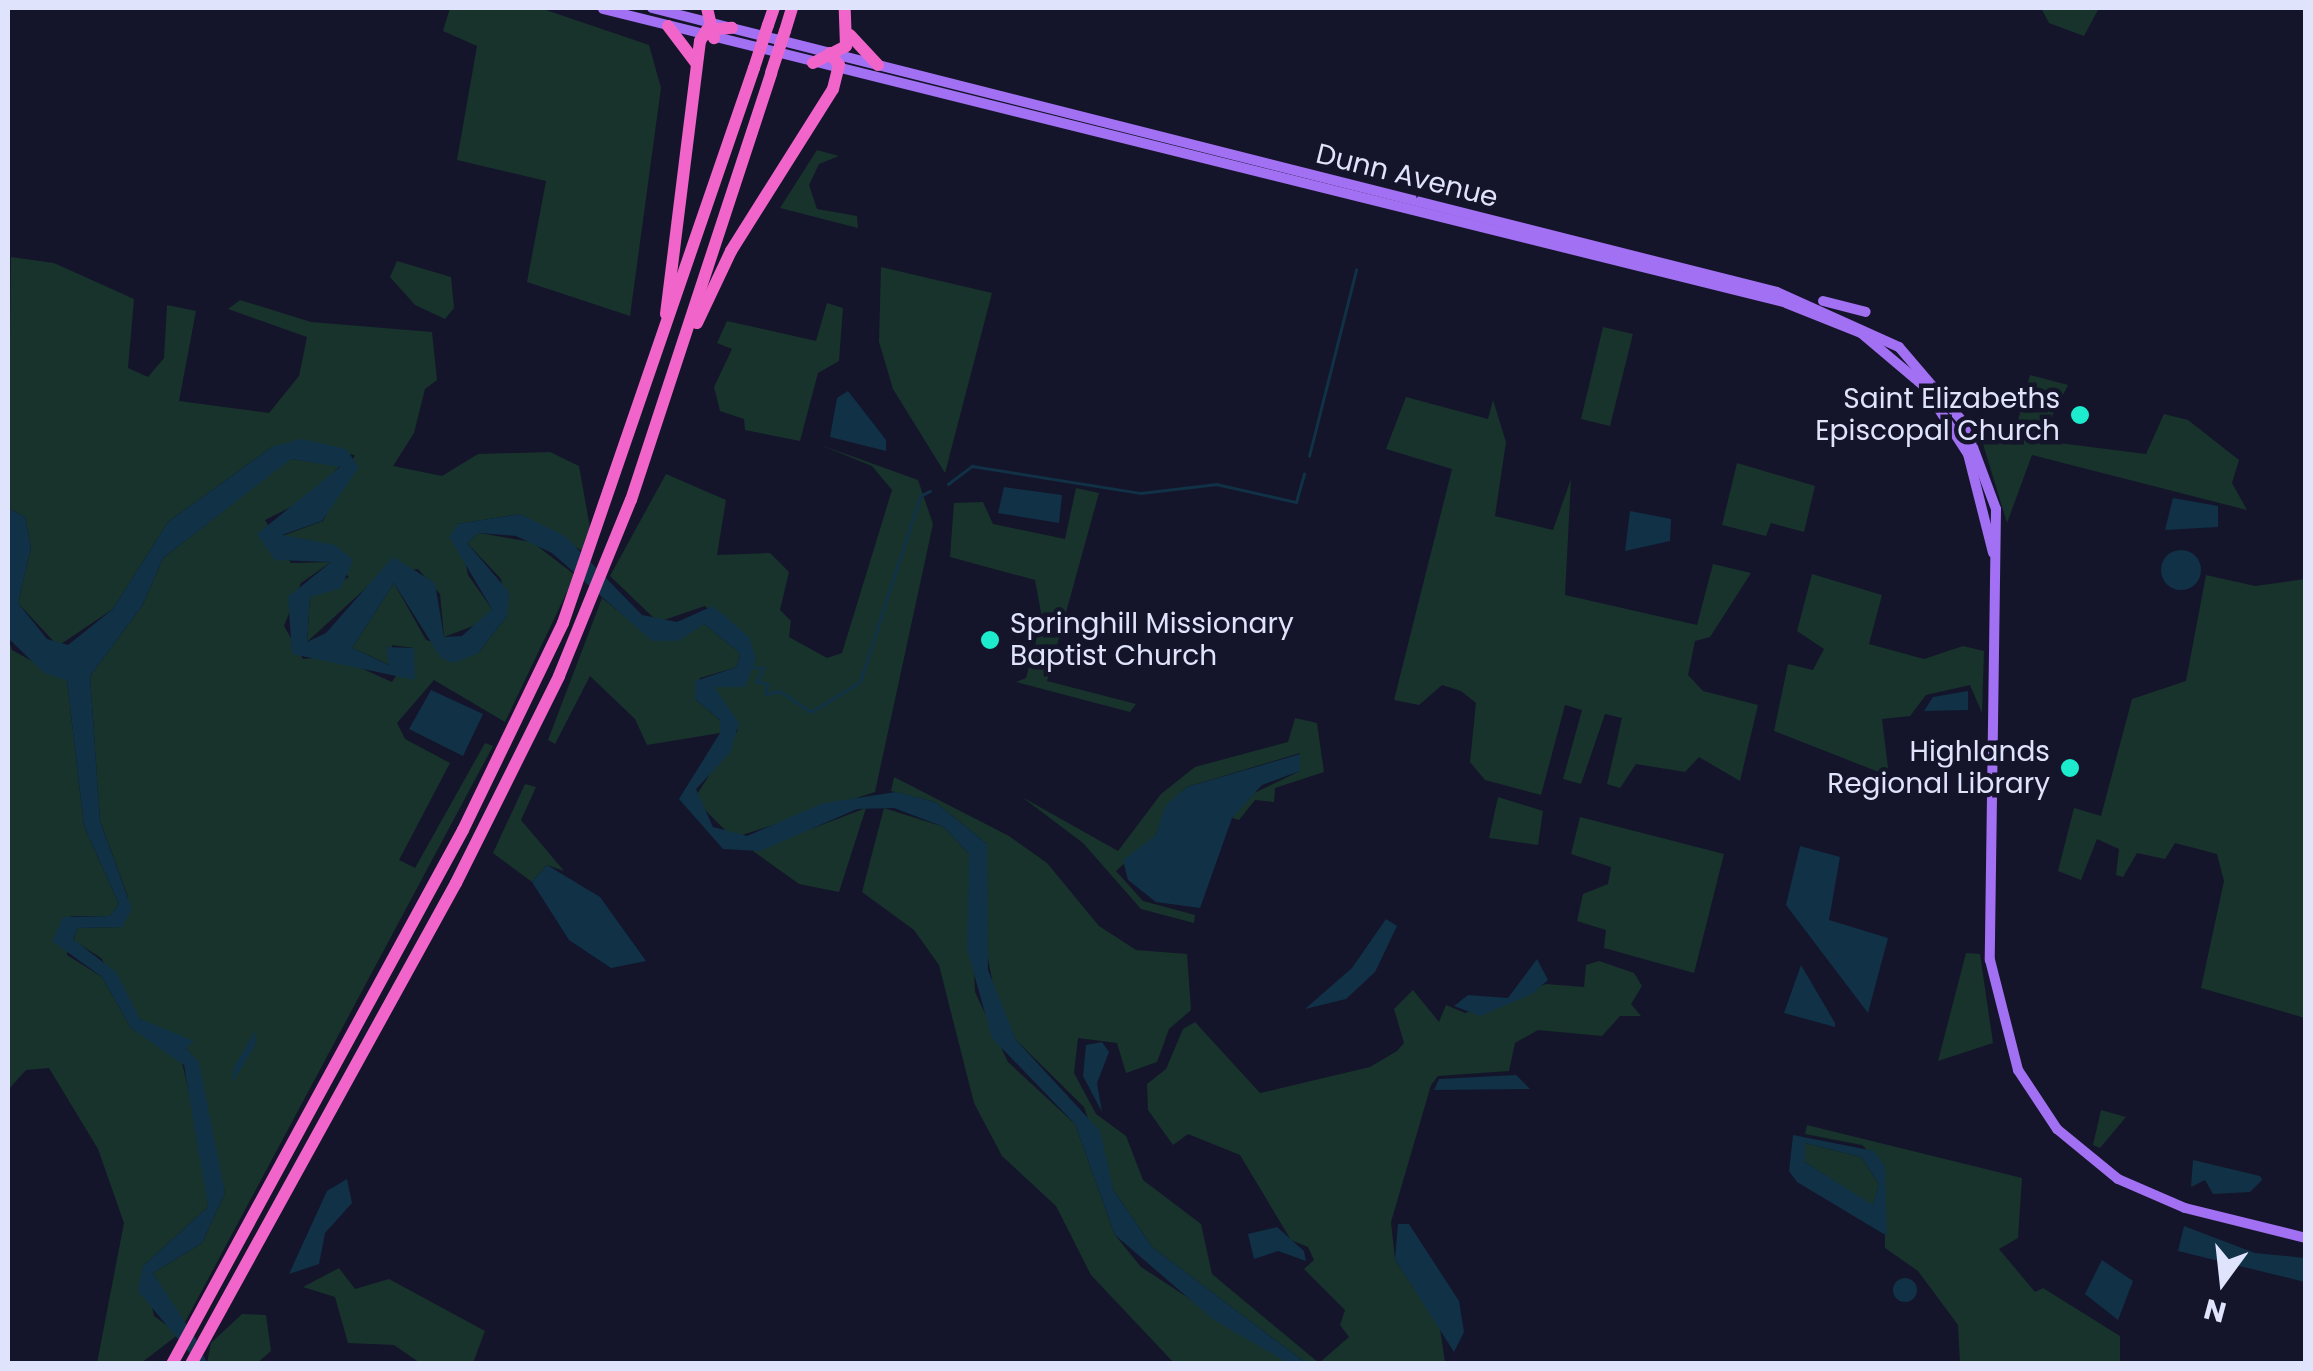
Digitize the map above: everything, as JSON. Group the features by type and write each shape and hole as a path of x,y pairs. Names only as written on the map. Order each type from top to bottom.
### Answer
{"highway":[{"path":"172,1364 480,799 575,596 774,8"},
{"path":"191,1364 482,835 590,606 675,370 792,8"},
{"path":"675,370 730,252 836,59 848,28 845,8"},
{"path":"690,17 732,28"},
{"path":"654,370 697,66 707,24"},
{"path":"668,26 697,66"},
{"path":"848,28 878,65"},
{"path":"813,62 836,59"}],"main road":[{"path":"652,8 690,17"},
{"path":"603,9 668,26 707,24 813,62"},
{"name":"Dunn Avenue","path":"732,28 836,59 1782,299"},
{"name":"Dunn Avenue","path":"836,59 878,65 1782,299 1884,336 1946,396 1987,473 1999,530 1995,568 1990,960 2013,1060 2058,1129 2118,1179 2169,1203 2306,1238"},
{"path":"1782,299 1866,312"}],"green space":[{"path":"450,8 540,8 649,45 661,88 630,316 527,282 546,181 457,160 477,46 443,31"},
{"path":"2041,8 2099,8 2084,36 2049,23"},
{"path":"817,150 839,156 819,164 809,185 817,209 857,216 858,228 780,208"},
{"path":"11,257 54,263 134,299 128,368 148,377 164,358 167,305 196,311 179,401 269,413 299,376 307,337 228,309 240,300 311,322 432,332 437,380 425,389 414,433 393,466 442,476 478,454 550,452 579,466 590,528 584,552 520,514 458,524 468,575 492,609 481,623 444,637 440,594 418,569 380,575 307,642 310,597 349,577 308,540 282,536 323,521 355,455 272,447 168,522 113,609 58,646 18,603 31,548 25,517 8,508"},
{"path":"397,261 451,277 454,308 445,319 415,305 390,277"},
{"path":"881,267 992,293 945,473 893,389 879,342"},
{"path":"827,303 843,308 839,361 818,373 800,441 745,430 744,419 720,411 714,387 732,349 717,343 727,321 816,341"},
{"path":"1603,327 1633,334 1610,426 1581,419"},
{"path":"2030,375 2068,385 2046,428 2051,442 2146,454 2164,414 2188,420 2239,460 2232,483 2247,510 2032,455 2007,523 1983,444 2016,428"},
{"path":"1406,397 1488,419 1493,400 1506,442 1495,516 1553,530 1571,479 1565,595 1697,625 1713,564 1751,573 1710,637 1695,641 1688,675 1703,691 1758,705 1740,781 1699,757 1685,772 1636,764 1620,788 1607,784 1622,718 1605,714 1581,784 1563,779 1582,710 1565,705 1541,795 1485,780 1470,762 1476,703 1461,691 1442,685 1419,705 1394,700 1452,469 1386,449"},
{"path":"818,444 918,480 933,524 875,792 733,838 694,799 738,730 713,687 756,659 705,606 658,622 610,576 666,474 726,500 717,555 770,553 789,572 780,610 791,621 789,637 827,658 842,653 892,490 872,466"},
{"path":"290,459 340,466 307,499 265,520 291,563 331,562 301,583 284,626 303,659 334,656 392,682 414,648 392,645 390,665 352,648 394,583 426,640 478,653 507,616 501,579 467,543 479,533 532,542 575,575 505,722 434,680 397,723 405,739 450,763 399,860 415,868 485,743 493,746 184,1324 153,1273 202,1243 225,1193 185,1041 140,1019 101,958 73,940 78,928 122,927 128,897 100,821 90,676 142,606 163,558"},
{"path":"1737,463 1815,486 1804,532 1771,523 1766,536 1722,525"},
{"path":"1076,488 1099,493 1047,681 1136,704 1130,712 1016,682 1026,678 1042,618 1035,580 950,557 954,503 983,502 993,524 1065,539"},
{"path":"1812,574 1882,595 1869,644 1924,659 1963,646 1984,651 1982,713 1970,685 1926,695 1910,716 1882,719 1889,776 1774,731 1788,664 1813,670 1824,649 1797,631"},
{"path":"2206,575 2255,586 2305,579 2305,1018 2201,988 2224,881 2217,854 2175,843 2165,859 2137,853 2123,877 2116,875 2119,849 2097,839 2081,880 2058,871 2074,808 2101,816 2132,699 2186,681"},
{"path":"602,598 654,640 704,624 740,653 737,667 700,678 695,699 721,721 720,733 647,745 635,719 590,676 555,744 548,740"},
{"path":"8,638 12,650 67,680 84,826 119,904 110,916 71,916 67,955 102,977 131,1028 181,1058 205,1160 208,1207 143,1266 154,1316 179,1334 141,1363 97,1363 124,1223 98,1149 49,1068 26,1070 8,1090"},
{"path":"1295,718 1317,723 1324,772 1275,788 1274,802 1255,800 1239,820 1232,818 1246,797 1300,771 1300,753 1187,787 1166,806 1156,835 1116,871 1143,901 1195,915 1194,923 1141,909 1083,843 1022,797 1118,851 1161,794 1195,767 1288,742"},
{"path":"894,777 1009,836 1047,863 1099,926 1136,950 1187,954 1191,1010 1169,1029 1157,1062 1126,1073 1117,1043 1078,1038 1074,1073 1096,1114 1126,1136 1143,1180 1201,1224 1212,1274 1319,1363 1306,1363 1152,1247 1113,1189 1084,1107 1016,1040 997,1006 985,943 987,844 935,802 891,791"},
{"path":"525,784 536,787 521,820 564,871 547,865 532,882 493,853"},
{"path":"1498,797 1543,811 1538,845 1489,838"},
{"path":"866,808 839,892 799,884 753,851"},
{"path":"884,808 944,827 969,854 975,992 1008,1062 1075,1124 1115,1235 1141,1267 1288,1363 1174,1363 1091,1275 1056,1206 1002,1156 974,1103 939,965 914,930 862,892"},
{"path":"1580,817 1724,854 1694,973 1604,948 1606,930 1577,921 1583,894 1608,884 1611,867 1571,854"},
{"path":"1966,953 1980,954 1993,1043 1938,1061"},
{"path":"1599,961 1634,973 1642,986 1631,1004 1641,1016 1620,1016 1602,1036 1538,1030 1515,1043 1509,1071 1438,1076 1431,1085 1391,1222 1395,1259 1440,1328 1445,1363 1319,1363 1349,1337 1340,1325 1345,1310 1304,1269 1314,1260 1308,1247 1291,1240 1240,1155 1188,1134 1173,1145 1148,1110 1147,1084 1166,1069 1183,1029 1195,1022 1260,1093 1370,1067 1397,1051 1404,1043 1394,1009 1413,990 1439,1022 1446,1005 1465,1013 1546,984 1584,987 1586,965"},
{"path":"2101,1110 2126,1117 2100,1148 2093,1145"},
{"path":"1807,1125 2022,1178 2018,1238 1999,1249 2035,1292 2043,1288 2120,1336 2120,1363 1960,1363 1958,1325 1918,1271 1885,1248 1885,1167 1862,1145 1805,1134"},
{"path":"1805,1143 1861,1157 1879,1184 1873,1206 1805,1162"},
{"path":"339,1268 355,1289 389,1279 485,1331 473,1363 420,1363 394,1345 348,1343 335,1297 303,1287"},
{"path":"242,1314 266,1315 271,1351 257,1363 207,1363 211,1343"}],"water":[{"path":"848,391 886,440 886,451 830,437 837,398"},
{"path":"301,439 346,449 359,467 322,521 282,535 335,545 353,560 341,588 310,597 307,642 326,633 393,557 435,583 444,637 462,636 492,609 449,537 458,524 520,514 565,536 642,615 677,622 713,606 749,637 756,659 745,687 714,687 739,723 730,753 696,789 713,827 747,836 824,803 896,792 935,802 987,844 988,970 1016,1040 1100,1131 1113,1189 1152,1247 1306,1363 1288,1363 1214,1320 1115,1235 1075,1124 992,1038 967,949 969,854 944,827 894,808 857,809 760,851 723,849 679,799 720,733 720,720 695,699 695,681 737,667 740,653 704,624 678,641 652,641 552,553 516,536 479,533 467,543 509,592 507,616 478,653 453,663 441,658 394,583 352,648 389,665 386,647 414,648 415,680 292,654 288,597 331,562 275,560 257,534 340,467 291,459 163,558 142,606 90,676 100,821 132,909 122,927 78,928 73,939 116,972 140,1019 194,1041 186,1048 199,1062 225,1193 202,1243 153,1273 207,1363 198,1363 138,1291 143,1266 208,1207 184,1065 131,1028 102,977 52,941 63,917 110,916 119,904 84,826 67,680 44,673 8,638 8,508 25,517 31,548 18,603 47,639 68,645 113,609 168,522 272,447"},
{"path":"1004,487 1062,495 1059,523 998,513"},
{"path":"2173,498 2218,506 2218,527 2165,530"},
{"path":"1630,511 1671,519 1670,541 1625,551"},
{"path":"2181,550 2195,556 2201,570 2195,584 2181,590 2167,584 2161,570 2167,556"},
{"path":"431,690 483,714 463,756 409,729"},
{"path":"1968,691 1968,710 1924,711 1933,697"},
{"path":"1300,754 1300,771 1262,785 1232,818 1200,908 1156,902 1128,880 1123,860 1156,835 1165,806 1187,787"},
{"path":"1800,846 1840,857 1829,920 1888,938 1868,1013 1786,905"},
{"path":"547,865 600,897 646,961 611,968 569,940 532,882"},
{"path":"1386,919 1397,926 1375,972 1346,999 1305,1009 1352,968"},
{"path":"1537,959 1548,980 1532,994 1480,1016 1454,1006 1468,995 1508,998"},
{"path":"1801,965 1835,1023 1835,1027 1784,1013"},
{"path":"256,1030 255,1046 232,1083 234,1067"},
{"path":"1102,1042 1109,1052 1097,1083 1102,1112 1083,1076 1086,1045"},
{"path":"1516,1075 1530,1089 1434,1090 1439,1079"},
{"path":"1793,1135 1874,1151 1885,1167 1887,1236 1797,1182 1789,1171","holes":["1805,1143 1861,1157 1879,1184 1873,1205 1805,1162"]},
{"path":"2193,1160 2260,1176 2262,1180 2250,1192 2213,1194 2205,1180 2191,1187"},
{"path":"347,1179 352,1203 325,1233 319,1264 289,1274 327,1191"},
{"path":"1398,1224 1409,1224 1459,1301 1464,1332 1454,1352 1395,1259"},
{"path":"2184,1226 2255,1253 2305,1258 2305,1282 2178,1251"},
{"path":"1277,1227 1304,1251 1306,1261 1278,1251 1254,1259 1248,1234"},
{"path":"2102,1260 2133,1281 2118,1320 2085,1294"},
{"path":"1900,1278 1910,1278 1917,1290 1910,1302 1900,1302 1893,1295 1893,1285"}],"waterway":[{"path":"1309,456 1356,270"},
{"path":"948,484 972,466 1141,493 1216,484 1296,502 1304,474"},
{"path":"753,667 764,668 757,681 768,684 766,694 780,691 811,712 860,682 920,496 930,491"}],"place":[{"name":"Saint Elizabeths Episcopal Church","path":"2080,415"},
{"name":"Springhill Missionary Baptist Church","path":"990,640"},
{"name":"Highlands Regional Library","path":"2070,768"}]}
